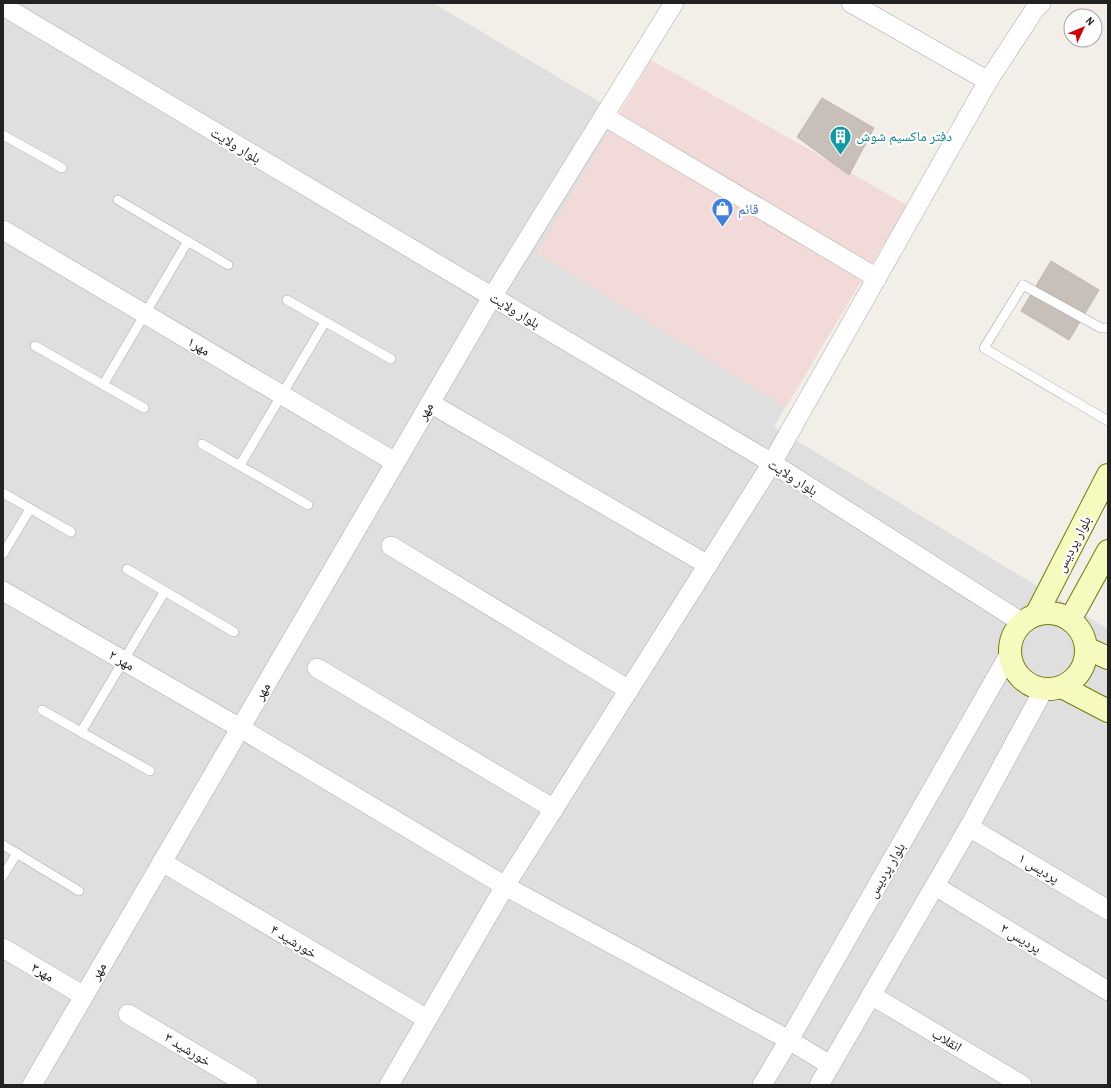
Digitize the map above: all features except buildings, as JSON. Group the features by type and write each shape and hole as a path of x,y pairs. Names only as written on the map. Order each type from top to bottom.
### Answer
{"street":[{"name":"مهر","path":"32,1085 492,297 674,3"},
{"path":"850,3 988,81"},
{"path":"389,1085 505,886 772,463 988,81 1040,3"},
{"name":"بلوار ولایت","path":"3,6 772,463 1029,618"},
{"path":"604,116 877,278"},
{"name":"مهر۱","path":"3,230 395,462"},
{"path":"430,403 708,565"},
{"name":"بلوار پردیس","path":"1029,618 1108,475"},
{"path":"391,546 629,690"},
{"path":"1070,620 1108,552"},
{"name":"مهر ۲","path":"3,591 240,728 505,886 789,1040 830,1065"},
{"path":"819,1085 969,827 1053,688 1075,678 1084,664 1086,648 1082,632 1070,620 1055,613 1029,618 1012,637 1009,655 1013,668 1021,678 1031,685 1053,688 1108,711"},
{"path":"1086,648 1108,658"},
{"name":"بلوار پردیس","path":"762,1085 1009,655"},
{"path":"317,668 554,809"},
{"name":"پردیس ۱","path":"969,827 1108,910"},
{"name":"خورشید ۴","path":"162,862 427,1019"},
{"name":"پردیس ۲","path":"935,886 1108,991"},
{"name":"مهر۳","path":"3,948 84,996"},
{"name":"انقلاب","path":"871,995 1022,1085"},
{"name":"خورشید ۳","path":"128,1014 248,1085"}],"lane":[{"path":"3,134 62,168"},
{"path":"118,200 228,265"},
{"path":"103,385 188,241"},
{"path":"1108,328 1101,328 1023,285 984,348 1108,421"},
{"path":"287,300 391,359"},
{"path":"240,465 325,322"},
{"path":"35,346 144,408"},
{"path":"202,444 308,505"},
{"path":"3,492 71,532"},
{"path":"3,554 30,509"},
{"path":"127,569 234,632"},
{"path":"82,732 165,591"},
{"path":"42,710 150,771"},
{"path":"3,845 80,891"},
{"path":"3,876 17,853"}],"shaded area":[{"path":"3,3 433,3 869,262 774,427 1108,629 1108,1085 3,1085"},
{"name":"قائم","path":"651,60 907,205 786,407 537,253"}],"place":[{"name":"دفتر ماکسیم شوش","path":"841,156"},
{"name":"قائم","path":"722,228"}]}
